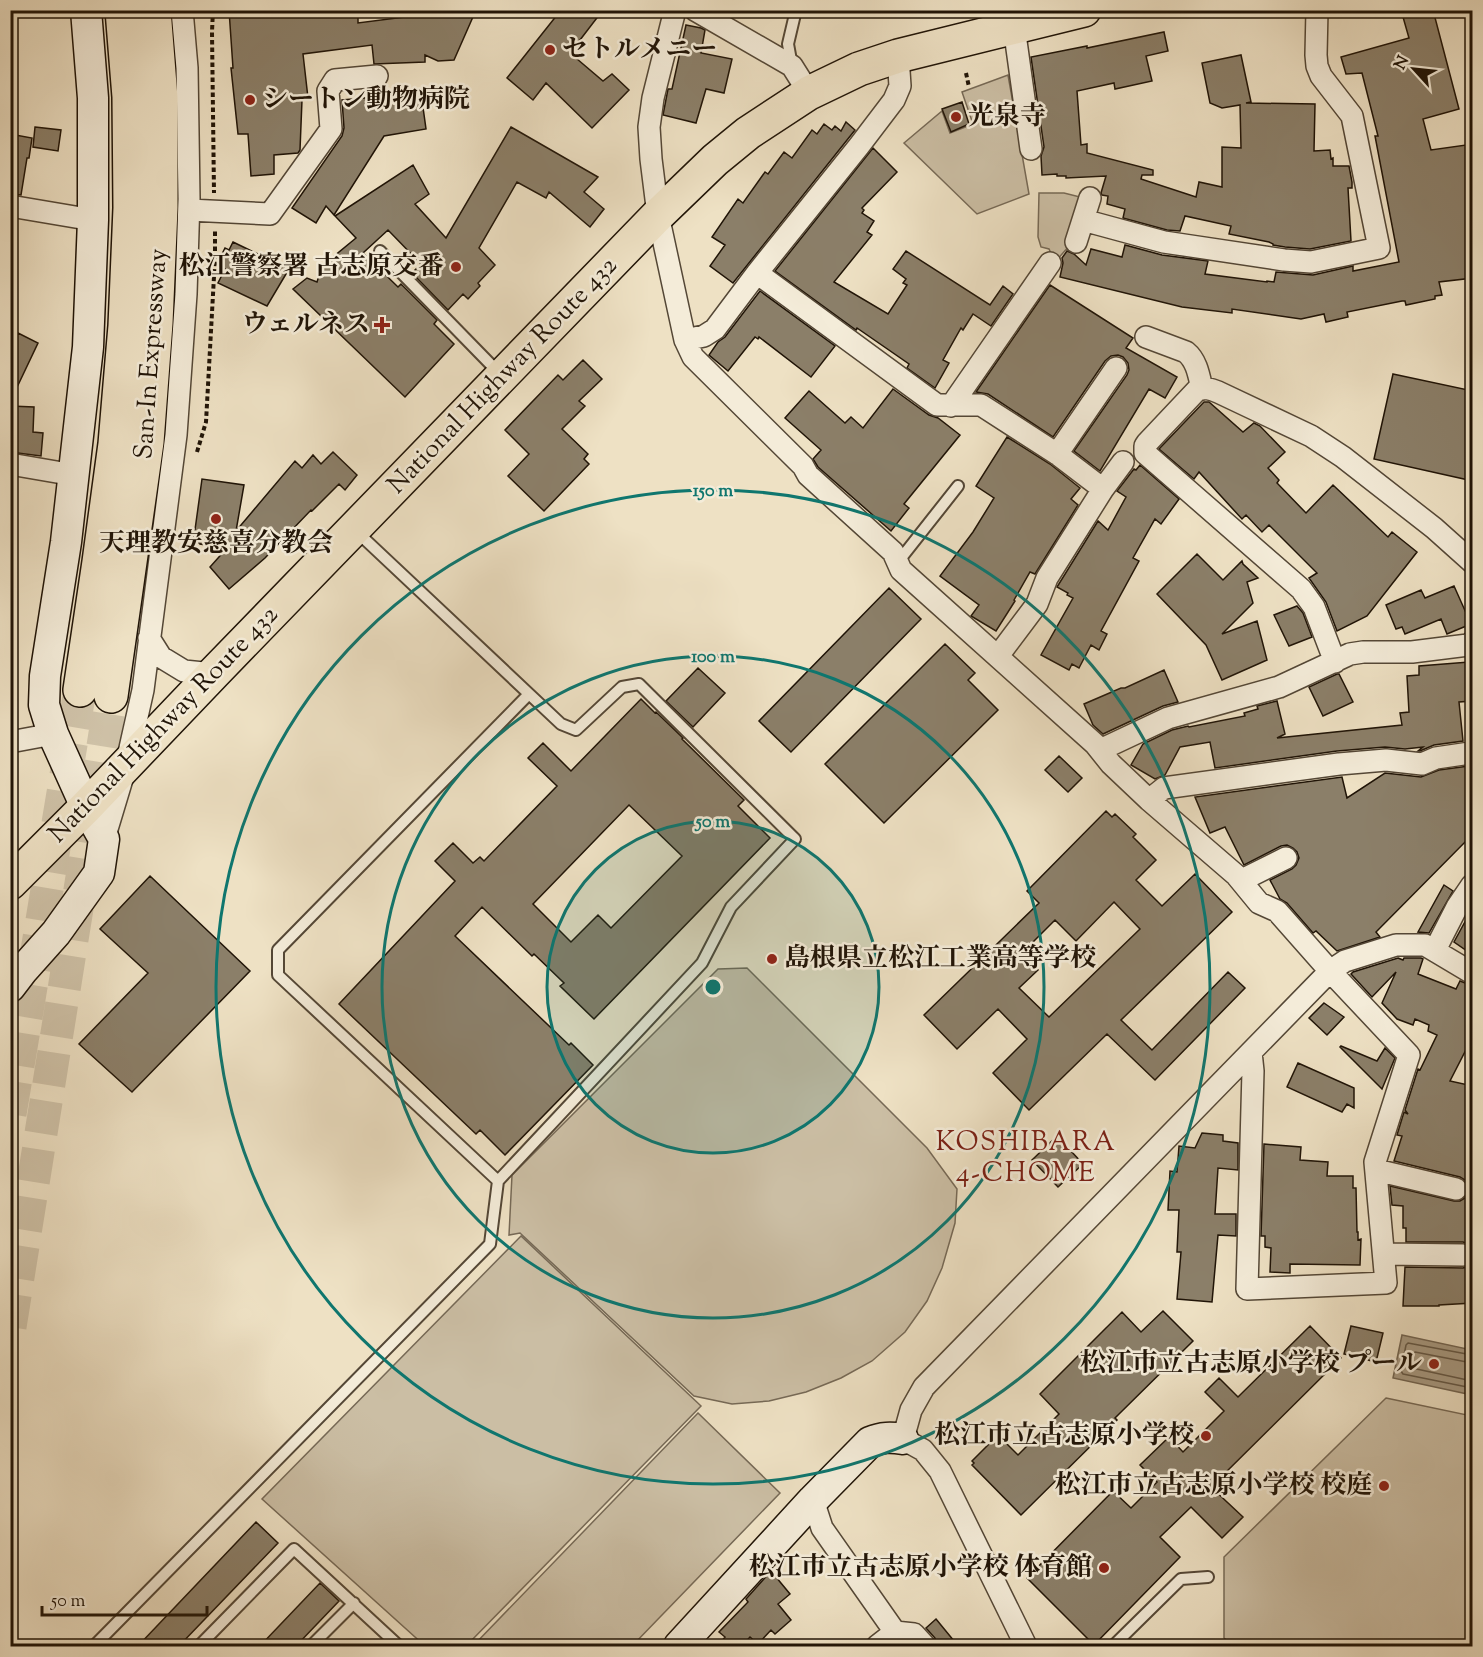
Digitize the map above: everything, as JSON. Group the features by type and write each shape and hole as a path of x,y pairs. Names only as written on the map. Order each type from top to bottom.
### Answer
{"highway":[{"name":"San-In Expressway","path":"123,10 129,97 130,197 125,326 115,444 99,562 95,693 147,442 156,323 161,208 161,98 154,10"},
{"name":"National Highway Route 432","path":"10,883 658,215 723,153 748,133 809,93 859,69 898,56 1084,10"}],"street":[{"path":"31,738 44,705 45,675 66,542 88,347 93,220 93,98 86,10"},
{"path":"10,987 56,933 99,873 104,839 126,766 142,690 176,435 186,294 189,210 186,68 182,10"},
{"path":"675,10 653,98 649,128 658,215 685,340 693,357 803,466 808,475 864,523 893,552 901,570 1100,750 1111,764 1149,800 1242,880 1259,903 1277,911 1409,1055 1375,1162 1386,1283 1247,1289 1253,1071 1251,1052"},
{"path":"695,10 792,66 809,93"},
{"path":"1083,220 1164,242 1284,260 1311,262 1379,248 1352,116 1321,76 1317,66 1317,10"},
{"path":"1014,27 1031,149"},
{"path":"685,340 704,336 715,329 757,273 859,147 894,100 900,86 898,56"},
{"path":"189,210 270,214 332,129 328,90 335,80 377,76"},
{"path":"1076,242 1090,198"},
{"path":"10,206 93,220"},
{"path":"951,406 1050,263"},
{"path":"757,273 937,405 981,405 1057,454 1103,489"},
{"path":"1146,338 1186,352 1198,370 1202,388"},
{"path":"1057,454 1116,368"},
{"path":"1335,662 1314,607 1301,589 1145,453 1147,443 1194,393 1202,388 1218,392 1311,436 1343,457 1434,528 1473,562"},
{"path":"998,656 1037,603 1047,578 1103,489 1123,462"},
{"path":"10,464 74,475"},
{"path":"148,638 161,657 184,671 213,674"},
{"path":"1100,750 1168,718 1279,687 1350,654 1412,652 1468,645 1473,642"},
{"path":"10,731 31,738 86,807 104,839"},
{"path":"1149,800 1164,788 1339,764 1386,760 1422,764 1436,758 1473,752"},
{"path":"1242,880 1286,858"},
{"path":"1435,950 1457,907 1473,885"},
{"path":"903,1438 911,1410 924,1387 1330,971 1344,961 1396,945 1425,945 1473,973"},
{"path":"1376,1170 1456,1189"},
{"path":"1384,1254 1463,1255"},
{"path":"679,1647 813,1500 870,1442 890,1437 903,1438 923,1450 940,1471 1026,1647"},
{"path":"813,1500 822,1528 895,1632"},
{"path":"877,1647 895,1632 914,1634 925,1647"}],"lane":[{"path":"792,66 788,44 796,10"},
{"path":"380,251 502,376"},
{"path":"898,562 958,486"},
{"path":"94,1647 490,1244 498,1181 702,963 731,907 795,839 639,684 622,687 576,730 561,724 354,529"},
{"path":"498,1181 278,975 278,950 529,694"},
{"path":"199,1647 294,1549 399,1647"},
{"path":"1113,1647 1181,1579 1208,1577"},
{"path":"311,1647 354,1603"}],"path":[{"path":"966,73 969,87"}],"shaded area":[{"path":"1008,75 1029,194 977,214 904,143 942,111 950,133 973,124 962,92"},
{"path":"1039,193 1064,193 1088,199 1070,245 1055,262 1049,249 1041,247 1038,237"},
{"path":"747,968 927,1148 957,1189 955,1223 942,1268 927,1301 905,1332 872,1361 841,1378 806,1392 769,1401 732,1404 694,1396 520,1233 509,1235 512,1175 718,969"},
{"path":"521,1236 701,1406 466,1646 425,1646 262,1499"},
{"name":"松江市立古志原小学校 校庭","path":"1386,1398 1472,1416 1472,1646 1234,1646 1224,1638 1224,1557"},
{"path":"698,1413 780,1493 632,1646 473,1646"}],"water":[{"name":"松江市立古志原小学校 プール","path":"1402,1335 1472,1350 1472,1395 1393,1378"}],"building":[{"path":"229,10 297,10 297,15 358,10 358,23 428,14 430,10 476,10 454,60 438,61 425,55 425,62 374,64 372,45 303,54 308,98 302,100 300,150 298,153 274,155 274,174 251,176 248,134 238,134 231,68 233,68"},
{"path":"561,10 603,10 570,53 603,81 612,74 629,90 592,128 546,83 533,100 507,78"},
{"path":"1401,10 1433,10 1459,109 1423,119 1431,150 1473,144 1473,278 1439,282 1442,295 1435,296 1435,299 1406,305 1405,301 1402,301 1347,312 1348,317 1326,322 1324,314 1301,319 1232,309 1232,313 1182,307 1060,277 1062,258 1067,251 1086,265 1091,249 1122,257 1125,245 1162,255 1208,261 1205,274 1267,282 1274,282 1276,272 1313,275 1353,266 1353,271 1399,262 1375,136 1378,136 1362,73 1346,74 1341,57 1409,38"},
{"path":"686,25 705,30 701,53 732,59 724,93 706,89 696,123 663,115 668,89 672,89"},
{"path":"1164,32 1168,51 1146,56 1152,81 1115,89 1114,83 1077,91 1081,145 1087,144 1087,153 1153,170 1153,175 1142,175 1141,179 1196,197 1199,182 1222,187 1222,147 1241,148 1240,105 1222,108 1210,103 1202,63 1241,55 1251,102 1246,103 1315,104 1314,151 1330,150 1333,166 1349,166 1352,182 1352,188 1348,188 1351,241 1310,249 1285,247 1229,234 1231,226 1185,216 1180,231 1167,230 1123,218 1125,209 1107,204 1108,196 1101,193 1106,176 1066,178 1066,176 1057,176 1057,174 1042,175 1041,156 1044,147 1031,57"},
{"path":"421,93 426,129 384,136 334,215 326,206 316,223 292,208 342,136 344,128 342,100"},
{"name":"光泉寺","path":"962,102 969,124 951,132 942,109"},
{"path":"846,122 855,130 733,283 710,266 725,245 712,237 738,199 743,203 765,172 768,174 784,152 792,158 812,130 817,134 824,124 832,130 835,126 841,131"},
{"path":"35,127 61,130 58,151 33,147"},
{"path":"511,127 598,177 584,192 604,209 590,227 549,192 546,198 517,182 479,248 495,265 478,283 480,286 468,299 463,294 448,310 412,273 421,264 388,230 363,253 398,287 401,284 437,320 434,324 454,344 405,397 293,289 307,278 317,282 322,266 356,238 335,216 413,165 429,194 415,204 446,238"},
{"path":"10,134 32,138 21,195 10,194"},
{"path":"873,148 897,172 862,208 864,210 862,213 874,221 867,232 872,235 834,282 888,314 907,285 903,283 906,279 893,269 906,251 990,305 1003,286 1013,294 991,326 973,314 963,330 961,328 943,360 949,363 935,388 907,368 909,364 857,328 856,330 775,271"},
{"path":"233,242 289,269 267,306 218,283 225,269 217,264 225,248 229,250"},
{"path":"1050,285 1133,338 1126,348 1177,377 1165,398 1149,389 1100,471 1074,451 1127,375 1128,363 1123,357 1111,356 1105,361 1053,437 988,394 976,392"},
{"path":"760,291 835,346 811,377 759,337 758,339 755,337 728,371 709,355"},
{"path":"18,333 38,343 10,402 10,349"},
{"path":"583,360 602,379 579,401 585,406 562,429 588,454 584,459 589,464 544,511 508,476 529,454 505,430 558,375 563,380"},
{"path":"1393,374 1473,391 1473,481 1374,459"},
{"path":"893,389 960,435 904,504 909,508 891,531 818,467 813,459 821,450 785,418 809,391 845,423 851,417 863,428"},
{"path":"1204,402 1209,402 1243,432 1254,423 1260,426 1285,452 1268,468 1279,480 1277,483 1306,513 1333,485 1388,537 1392,532 1417,552 1367,616 1337,631 1326,602 1309,578 1317,573 1269,525 1262,532 1246,515 1242,519 1199,472 1194,479 1159,449"},
{"path":"10,406 34,407 33,432 43,433 41,456 10,452"},
{"path":"1007,437 1050,464 1080,488 1071,499 1078,505 1035,574 1030,572 996,631 971,616 979,605 940,576 973,532 994,498 976,486"},
{"path":"333,452 357,475 345,490 339,484 265,558 229,589 210,567 227,548 195,542 202,479 244,485 236,531 295,461 302,468 313,455 321,464"},
{"path":"1140,465 1179,499 1161,524 1155,519 1133,558 1139,561 1101,631 1107,634 1099,650 1091,645 1079,668 1072,664 1069,670 1041,655 1073,598 1057,587 1098,521 1108,530 1126,497 1117,491 1134,469 1136,470"},
{"path":"1197,554 1223,580 1242,561 1258,578 1247,582 1253,603 1222,634 1257,621 1267,660 1222,680 1206,645 1157,594"},
{"path":"1454,586 1471,624 1447,634 1441,619 1405,634 1402,627 1396,629 1386,605 1421,590 1425,598"},
{"path":"889,588 921,619 791,752 759,721"},
{"path":"1297,606 1303,613 1312,637 1289,646 1274,615"},
{"path":"945,644 975,673 968,680 998,710 884,823 825,764"},
{"path":"1469,662 1472,701 1459,702 1463,741 1434,745 1420,751 1418,751 1423,747 1405,749 1385,747 1337,751 1215,768 1210,742 1180,747 1165,775 1155,779 1131,765 1143,744 1172,730 1245,716 1244,713 1258,709 1257,706 1277,701 1285,734 1277,738 1402,725 1400,713 1409,712 1407,676 1419,675 1419,666"},
{"path":"698,668 725,693 693,727 666,701"},
{"path":"1164,670 1178,702 1163,706 1103,734 1093,725 1084,704"},
{"path":"1337,674 1353,702 1323,716 1309,687"},
{"path":"641,699 744,800 738,806 770,838 594,1019 560,986 564,983 534,954 532,956 482,907 455,936 593,1065 505,1155 480,1130 476,1134 339,1004 455,881 435,861 453,843 473,863 480,857 484,861 557,786 528,758 543,743 571,771","holes":["629,805 682,856 611,928 598,915 571,942 533,904"]},
{"path":"1059,756 1082,778 1068,792 1045,770"},
{"path":"1469,766 1473,770 1473,834 1376,932 1380,937 1337,951 1316,931 1313,933 1287,903 1280,899 1270,880 1296,865 1299,858 1297,852 1287,845 1281,846 1244,865 1225,827 1210,833 1195,797 1342,777 1347,798 1385,773 1421,777 1439,770"},
{"path":"1106,811 1112,817 1115,814 1136,834 1133,837 1156,860 1136,880 1162,906 1195,874 1232,912 1121,1020 1152,1050 1228,972 1245,988 1155,1080 1107,1034 1029,1110 993,1073 1027,1039 998,1009 957,1049 924,1015 1039,903 1027,891","holes":["1114,902 1140,929 1049,1017 1019,988 1038,970 1022,953 1055,920 1076,941"]},
{"path":"150,876 250,971 132,1092 79,1044 148,973 100,929"},
{"path":"1444,885 1453,891 1429,933 1418,932"},
{"path":"1473,907 1473,955 1454,942"},
{"path":"1398,958 1423,959 1418,974 1456,989 1460,981 1473,986 1473,1036 1450,1081 1473,1086 1473,1247 1463,1242 1406,1242 1406,1228 1403,1228 1403,1206 1392,1205 1390,1186 1454,1201 1465,1198 1468,1191 1468,1185 1460,1177 1394,1161 1402,1136 1397,1135 1404,1112 1408,1114 1405,1110 1418,1069 1420,1070 1437,1035 1428,1031 1429,1025 1415,1019 1413,1025 1397,1019 1382,1003 1396,972 1372,997 1351,974"},
{"path":"1324,1003 1344,1017 1327,1035 1309,1018"},
{"path":"1340,1047 1377,1061 1385,1048 1395,1058 1382,1089"},
{"path":"1298,1063 1354,1088 1354,1108 1347,1104 1342,1112 1287,1087"},
{"path":"1202,1133 1223,1135 1223,1141 1238,1143 1238,1170 1218,1168 1215,1214 1236,1214 1236,1236 1218,1235 1212,1302 1177,1299 1181,1252 1177,1252 1179,1210 1168,1210 1170,1171 1177,1172 1179,1146 1195,1148"},
{"path":"1057,1136 1083,1164 1058,1187 1032,1160"},
{"path":"1264,1144 1301,1147 1300,1160 1328,1162 1327,1176 1353,1176 1353,1188 1356,1188 1358,1240 1361,1239 1360,1265 1290,1264 1290,1273 1270,1272 1271,1248 1265,1247 1265,1236 1261,1236"},
{"path":"1473,1263 1473,1303 1403,1306 1405,1267 1463,1268"},
{"path":"1163,1311 1193,1341 1021,1515 972,1465 974,1463 972,1461 998,1435 1018,1455 1059,1414 1040,1394 1122,1312 1141,1332"},
{"path":"1310,1326 1341,1358 1211,1487 1243,1517 1222,1538 1191,1507 1160,1537 1180,1557 1094,1645 1027,1578 1113,1491 1131,1508 1157,1482 1140,1465 1169,1437 1183,1452 1224,1411 1205,1392 1219,1378 1238,1397"},
{"path":"1351,1326 1383,1333 1376,1362 1344,1354"},
{"path":"256,1522 278,1543 178,1647 137,1647"},
{"path":"771,1571 790,1594 778,1604 791,1620 775,1634 771,1630 758,1644 750,1637 741,1647 717,1647 725,1637 719,1632 748,1602 746,1599"},
{"path":"320,1583 339,1601 295,1647 259,1647"},
{"path":"936,1619 959,1647 937,1647 935,1638 926,1628"}],"tunnel":[{"path":"10,1114 80,690"},
{"path":"10,1327 111,696"}],"place":[{"name":"セトルメニー","path":"550,50"},
{"name":"シートン動物病院","path":"250,100"},
{"name":"光泉寺","path":"956,117"},
{"name":"松江警察署 古志原交番","path":"456,267"},
{"name":"ウェルネス","path":"382,325"},
{"name":"天理教安慈喜分教会","path":"216,519"},
{"name":"島根県立松江工業高等学校","path":"772,959"},
{"name":"松江市立古志原小学校 プール","path":"1434,1364"},
{"name":"松江市立古志原小学校","path":"1206,1436"},
{"name":"松江市立古志原小学校 校庭","path":"1384,1486"},
{"name":"松江市立古志原小学校 体育館","path":"1104,1568"}],"district":[{"name":"KOSHIBARA 4-CHOME","path":"1026,1158"}]}
